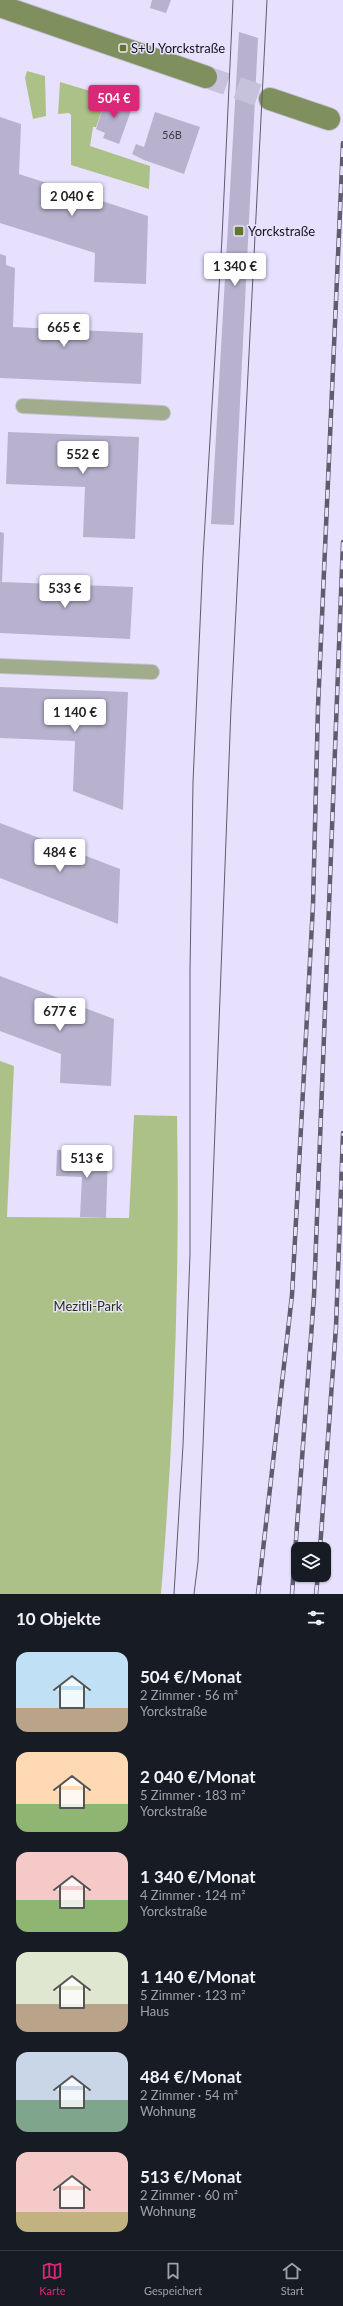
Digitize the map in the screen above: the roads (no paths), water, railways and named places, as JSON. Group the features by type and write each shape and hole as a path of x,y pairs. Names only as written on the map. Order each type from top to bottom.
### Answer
{"main road":[{"path":"0,6 206,77"},
{"path":"270,99 329,119"}],"lane":[{"path":"23,406 163,413"},
{"path":"0,666 152,672"}],"tunnel":[{"path":"206,77 270,99"}],"tram line":[{"path":"174,1594 183,1445 190,1254 190,971 193,782 203,557 222,238 233,0"},
{"path":"194,1594 198,1562 203,1445 231,708 267,0"}],"railway":[{"path":"258,1594 292,1295 313,905 318,707 343,143"},
{"path":"292,1594 314,1296 343,542"},
{"path":"321,1542 336,1327 343,1133"},
{"path":"316,1594 317,1582"}],"place":[{"name":"S+U Yorckstraße","path":"123,48"},
{"name":"Yorckstraße","path":"239,231"}],"park label":[{"name":"Mezitli-Park","path":"88,1306"}]}
